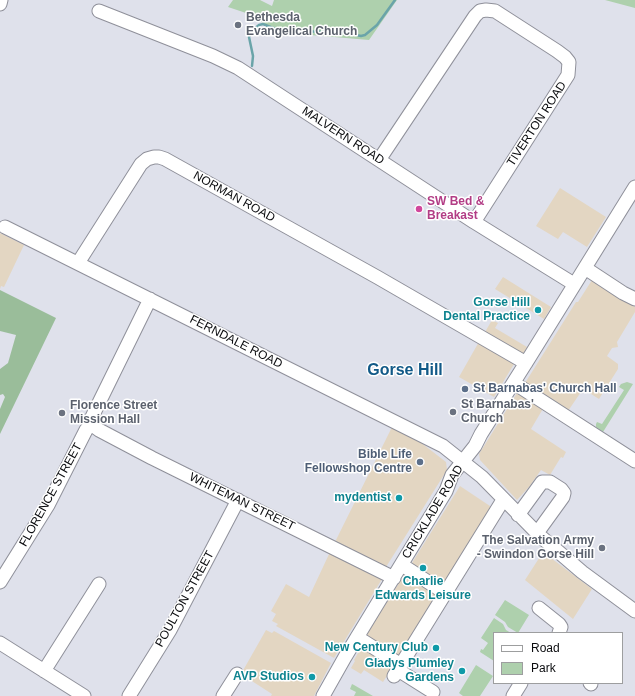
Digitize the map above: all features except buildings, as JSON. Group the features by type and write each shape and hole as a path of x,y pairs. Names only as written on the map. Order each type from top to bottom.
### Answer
{"street":[{"path":"0,4 2,0"},
{"name":"MALVERN ROAD","path":"99,11 227,62 474,222 574,284"},
{"name":"TIVERTON ROAD","path":"379,160 475,16 480,11 495,11 557,51 570,62 568,75 474,222"},
{"name":"NORMAN ROAD","path":"78,263 144,161 150,157 159,157 429,307 526,363"},
{"name":"CRICKLADE ROAD","path":"323,696 357,637 446,492 452,475 475,446 481,434 635,187"},
{"name":"FERNDALE ROAD","path":"5,227 438,443 482,476 503,500 536,533 582,572 635,611"},
{"path":"584,268 635,299"},
{"name":"FLORENCE STREET","path":"0,582 44,512 86,430 92,424 91,419 150,299"},
{"path":"514,383 635,461"},
{"name":"WHITEMAN STREET","path":"92,424 99,430 152,458 394,578"},
{"path":"518,515 542,482 550,482 561,489 564,495 536,533"},
{"name":"POULTON STREET","path":"129,696 170,630 238,500"},
{"path":"398,668 503,500"},
{"path":"402,565 446,593"},
{"path":"44,671 99,584"},
{"path":"539,608 559,624 561,627 559,632"},
{"path":"357,637 433,692"},
{"path":"0,643 84,696"},
{"path":"223,696 237,674"},
{"path":"513,696 520,684"}],"shaded area":[{"path":"560,188 606,217 587,247 563,232 558,239 536,226"},
{"path":"0,233 24,245 4,287 1,286 0,289"},
{"path":"503,277 551,307 544,319 495,289"},
{"path":"592,280 635,307 635,312 617,342 618,347 612,348 607,356 618,364 618,369 599,399 583,389 568,411 525,383 576,302 578,302"},
{"path":"492,320 498,323 495,328 527,347 523,354 485,332"},
{"path":"480,340 514,364 494,397 459,377"},
{"path":"521,392 544,407 531,429 566,452 563,458 561,457 550,475 541,470 529,487 517,500 480,460 479,454 517,393"},
{"path":"393,425 411,435 446,462 447,470 386,567 335,542"},
{"path":"460,486 493,508 444,587 410,566"},
{"path":"330,552 382,579 334,658 276,626 278,624 272,621 276,614 271,611 286,584 309,597"},
{"path":"543,552 592,589 573,619 525,580"},
{"path":"409,574 441,594 400,658 365,637 404,575"},
{"path":"266,630 272,633 274,631 331,663 314,696 271,696 272,694 241,674"},
{"path":"362,646 394,665 383,682 364,670 361,674 351,668"}],"green space":[{"path":"233,0 260,0 272,6 274,0 397,0 369,40 288,33 265,24 249,14 228,7"},
{"path":"605,0 635,0 635,8"},
{"path":"0,290 56,318 0,434 0,409 5,397 3,394 0,395 0,369 8,363 16,335 0,331"},
{"path":"627,382 633,384 603,432 596,427 596,424 597,422 602,424 624,390 619,387 621,384"},
{"path":"505,600 529,615 519,632 516,632 508,627 505,622 495,615"},
{"path":"494,618 503,624 506,630 509,632 493,632 493,660 480,652 481,649 483,650 488,643 481,638"},
{"path":"476,665 493,676 480,696 463,696 459,693"},
{"path":"352,684 373,696 354,696 356,692 350,689"}],"waterway":[{"path":"252,66 253,56 249,37 253,30 259,25 263,24 278,30 347,33 361,36 365,35 377,25 395,0"}],"place":[{"name":"Bethesda Evangelical Church","path":"238,25"},
{"name":"SW Bed & Breakast","path":"419,209"},
{"name":"Gorse Hill Dental Practice","path":"538,310"},
{"name":"St Barnabas' Church Hall","path":"465,389"},
{"name":"St Barnabas' Church","path":"453,412"},
{"name":"Florence Street Mission Hall","path":"62,413"},
{"name":"Bible Life Fellowshop Centre","path":"420,462"},
{"name":"mydentist","path":"399,498"},
{"name":"The Salvation Army - Swindon Gorse Hill","path":"602,548"},
{"name":"Charlie Edwards Leisure","path":"423,568"},
{"name":"New Century Club","path":"436,648"},
{"name":"Gladys Plumley Gardens","path":"462,671"},
{"name":"AVP Studios","path":"312,677"}],"district":[{"name":"Gorse Hill","path":"405,371"}]}
